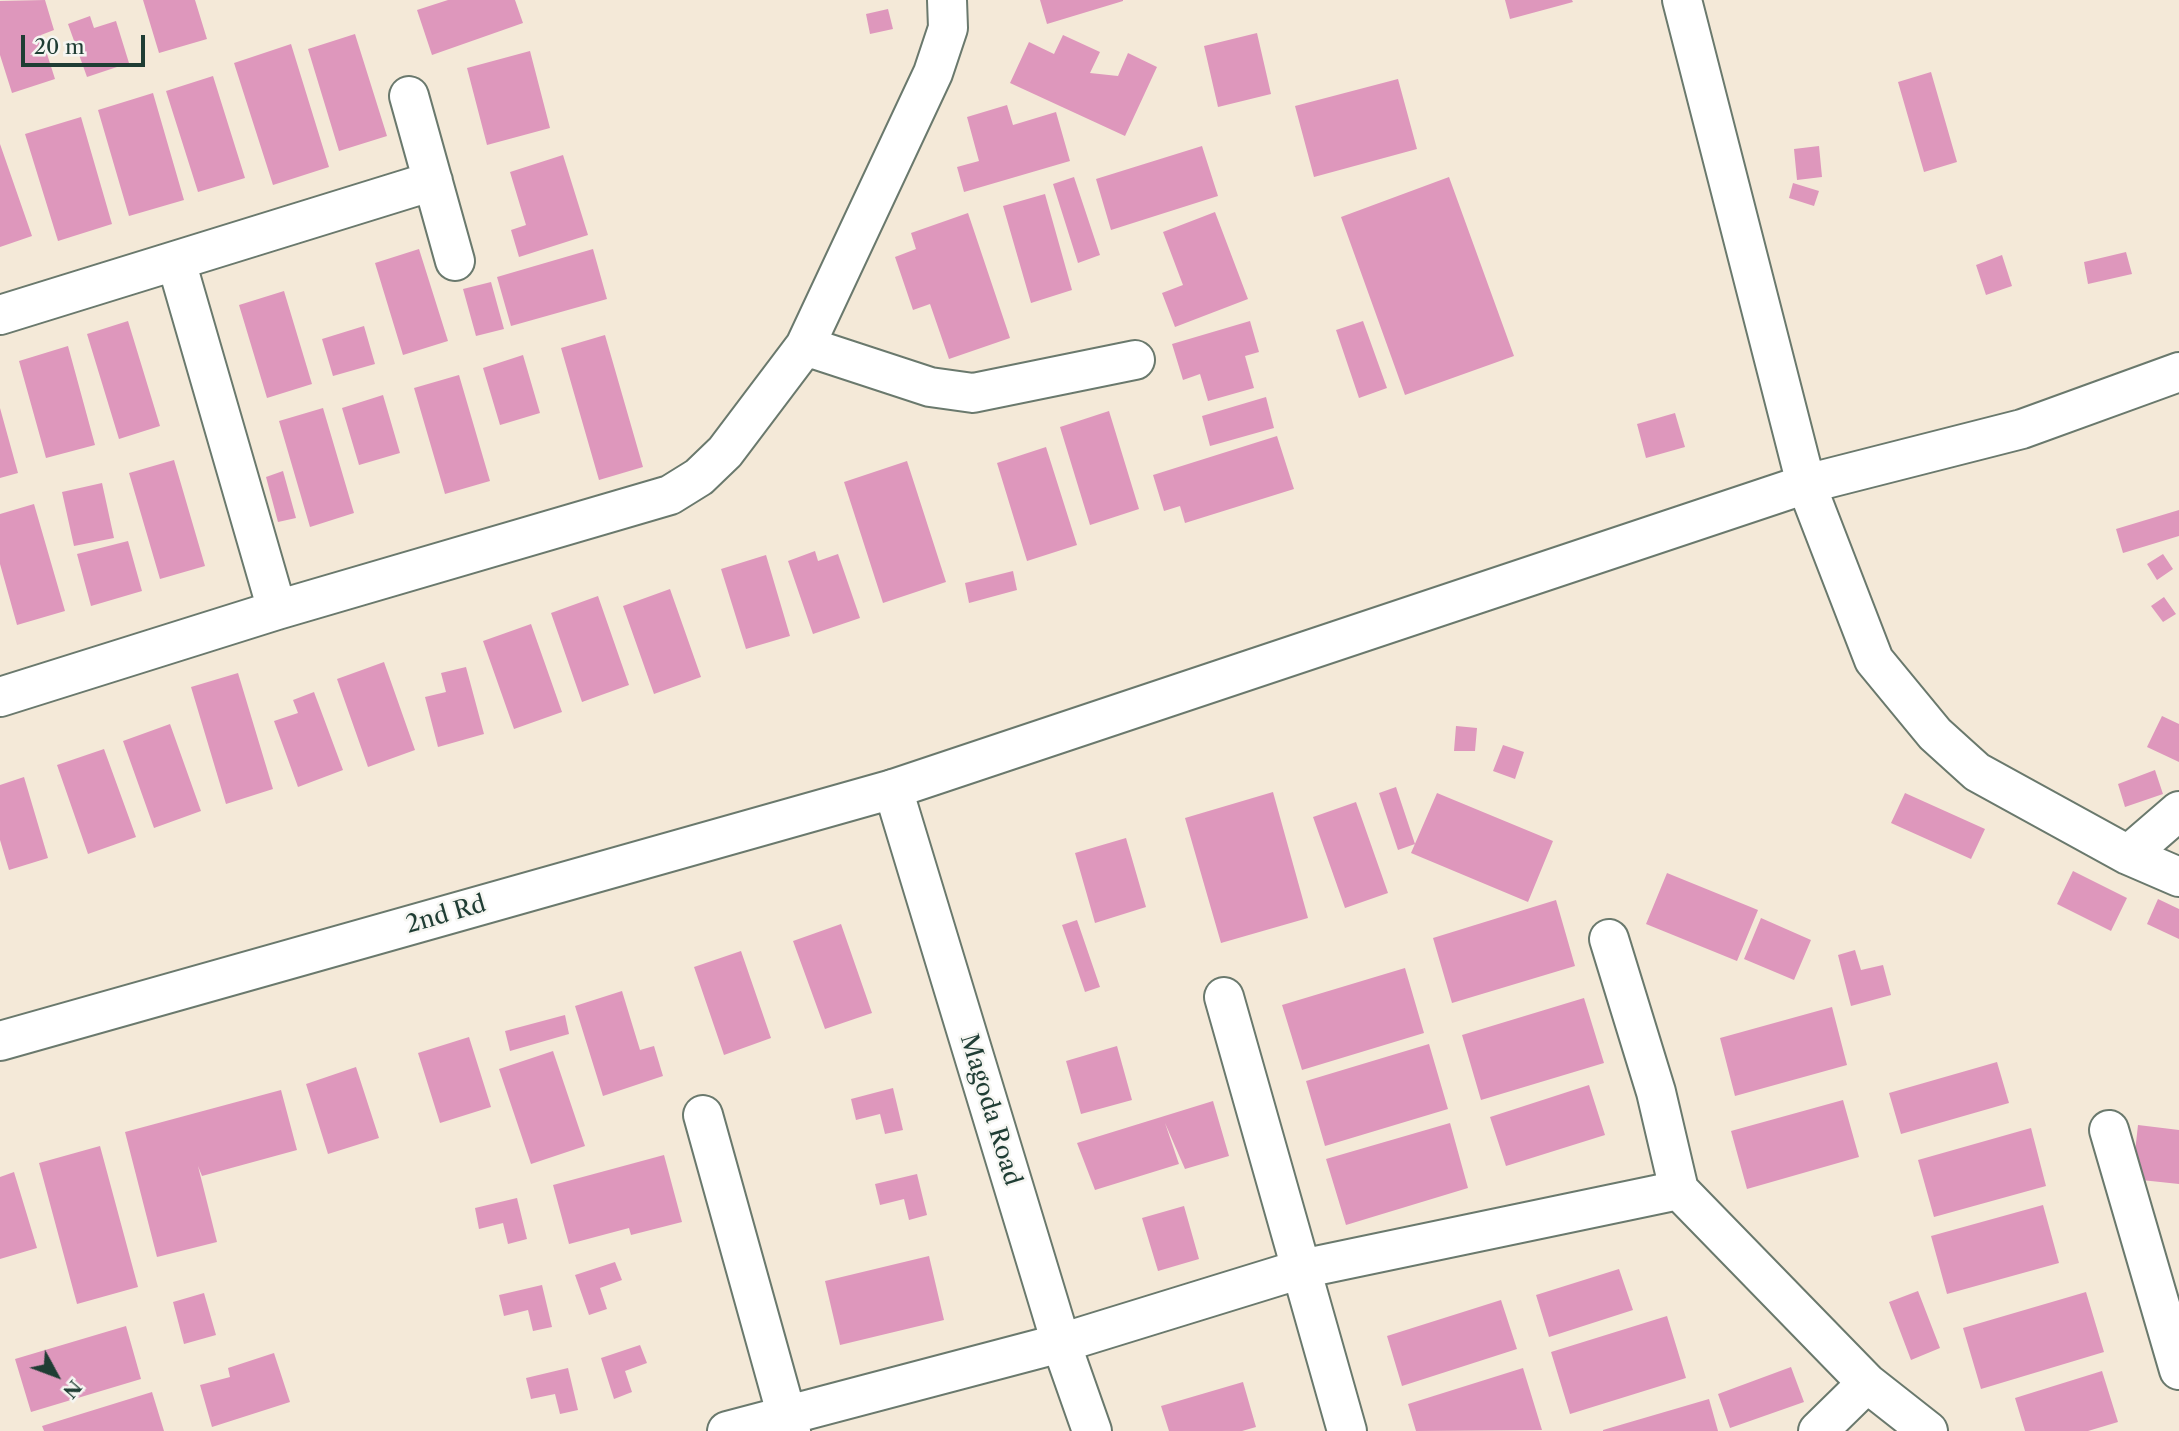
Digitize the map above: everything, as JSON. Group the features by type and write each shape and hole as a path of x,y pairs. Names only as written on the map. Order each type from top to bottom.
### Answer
{"street":[{"path":"0,697 277,610 670,495 699,477 725,452 805,346 933,73 948,28 947,0"},
{"path":"1682,0 1806,484 1874,660 1935,734 1978,772 2129,855 2179,877"},
{"path":"409,96 455,261"},
{"path":"0,316 433,181"},
{"path":"176,261 277,610"},
{"path":"805,346 930,387 973,393 1135,360"},
{"name":"2nd Rd","path":"0,1041 893,789 1806,484 2022,429 2179,372"},
{"name":"Magoda Road","path":"893,789 1061,1343 1092,1431"},
{"path":"2129,855 2179,811"},
{"path":"1609,939 1656,1092 1679,1190 1867,1383 1928,1431"},
{"path":"1224,997 1347,1431"},
{"path":"704,1115 789,1422"},
{"path":"2109,1130 2179,1370"},
{"path":"727,1431 789,1422 1061,1343 1301,1269 1679,1190"},
{"path":"1818,1431 1867,1383"}],"building":[{"path":"45,0 54,30 41,35 55,79 12,93 0,55 0,1"},
{"path":"143,0 195,0 207,39 159,53"},
{"path":"448,0 515,0 523,23 432,55 417,10"},
{"path":"1040,0 1123,0 1123,1 1047,24"},
{"path":"1505,0 1572,0 1573,2 1510,19"},
{"path":"888,9 893,29 870,34 866,14"},
{"path":"90,16 94,28 116,21 129,63 87,77 68,24"},
{"path":"1257,33 1271,94 1218,107 1204,46"},
{"path":"355,34 387,136 339,151 308,49"},
{"path":"1063,35 1100,52 1090,73 1118,76 1128,53 1157,67 1125,136 1010,83 1029,42 1054,54"},
{"path":"291,44 329,167 273,185 234,63"},
{"path":"530,51 550,128 487,145 467,68"},
{"path":"1931,72 1957,162 1924,172 1898,82"},
{"path":"213,76 245,178 198,192 166,91"},
{"path":"1398,79 1417,149 1314,177 1295,106"},
{"path":"153,93 184,200 129,216 98,110"},
{"path":"1007,105 1013,125 1056,112 1070,161 964,192 957,167 979,161 967,117"},
{"path":"81,117 112,224 58,241 25,134"},
{"path":"0,144 32,236 0,247"},
{"path":"1202,146 1218,196 1111,230 1096,179"},
{"path":"1819,146 1822,177 1797,180 1794,149"},
{"path":"563,155 588,235 519,257 511,230 526,225 510,172"},
{"path":"1074,177 1100,255 1078,263 1053,184"},
{"path":"1449,177 1514,356 1405,395 1341,217"},
{"path":"1793,183 1819,191 1814,206 1789,198"},
{"path":"1045,194 1072,290 1031,303 1003,206"},
{"path":"1215,212 1248,299 1175,327 1162,293 1183,285 1163,232"},
{"path":"968,213 1010,338 949,359 930,304 913,310 895,257 916,249 911,233"},
{"path":"419,249 448,341 403,355 375,263"},
{"path":"593,249 607,299 511,326 497,277"},
{"path":"2126,252 2132,274 2088,284 2084,262"},
{"path":"2002,255 2012,286 1986,295 1976,265"},
{"path":"491,282 504,329 476,336 463,289"},
{"path":"284,291 312,384 267,398 239,305"},
{"path":"128,321 160,426 119,439 87,334"},
{"path":"1250,321 1259,352 1245,356 1254,388 1208,401 1200,374 1183,380 1172,344"},
{"path":"1363,321 1387,388 1359,398 1336,330"},
{"path":"364,326 375,364 333,376 322,339"},
{"path":"605,335 643,467 599,480 561,348"},
{"path":"68,346 95,445 46,458 19,361"},
{"path":"523,355 540,413 500,425 483,368"},
{"path":"459,375 490,481 445,494 414,388"},
{"path":"383,395 400,453 359,465 342,408"},
{"path":"1266,397 1274,428 1210,446 1202,416"},
{"path":"0,408 18,473 0,478"},
{"path":"323,408 354,513 310,527 279,421"},
{"path":"1109,411 1139,509 1090,525 1060,427"},
{"path":"1675,413 1685,447 1646,458 1637,424"},
{"path":"1277,436 1294,489 1185,523 1180,506 1164,511 1153,475"},
{"path":"1046,447 1077,545 1027,561 997,463"},
{"path":"174,460 205,566 160,579 129,473"},
{"path":"907,461 946,582 883,603 844,482"},
{"path":"283,471 296,518 278,522 266,477"},
{"path":"102,483 114,538 74,546 62,492"},
{"path":"34,504 65,611 17,625 0,564 0,514"},
{"path":"2179,510 2179,536 2123,553 2116,529"},
{"path":"128,541 142,591 91,606 77,554"},
{"path":"815,551 818,561 838,554 860,618 813,634 788,561"},
{"path":"2163,554 2173,569 2157,580 2147,564"},
{"path":"766,555 790,636 746,649 721,569"},
{"path":"1013,571 1017,590 969,603 965,583"},
{"path":"670,589 701,677 654,694 623,606"},
{"path":"598,596 629,685 582,702 551,613"},
{"path":"2164,597 2176,614 2163,622 2151,606"},
{"path":"531,624 562,712 514,729 483,641"},
{"path":"384,662 415,750 368,767 337,679"},
{"path":"466,667 484,734 438,747 425,697 446,692 441,673"},
{"path":"238,673 273,789 226,804 191,687"},
{"path":"314,692 343,770 298,787 274,721 298,713 293,700"},
{"path":"2162,716 2179,724 2179,762 2147,747"},
{"path":"170,724 201,811 154,828 123,741"},
{"path":"1456,726 1477,728 1475,751 1454,751"},
{"path":"1503,745 1524,752 1515,779 1493,771"},
{"path":"104,749 136,837 88,854 57,765"},
{"path":"2155,770 2163,794 2125,807 2118,784"},
{"path":"24,777 48,858 9,870 0,840 0,785"},
{"path":"1396,787 1415,844 1398,850 1379,793"},
{"path":"1273,792 1308,918 1221,943 1185,818"},
{"path":"1437,793 1553,841 1528,902 1411,853"},
{"path":"1905,793 1985,829 1971,859 1891,823"},
{"path":"1356,802 1388,893 1345,908 1313,817"},
{"path":"1126,838 1146,907 1095,923 1075,853"},
{"path":"2073,871 2127,898 2111,931 2057,904"},
{"path":"1667,873 1758,910 1737,961 1646,924"},
{"path":"2158,899 2179,909 2179,939 2147,924"},
{"path":"1556,900 1575,966 1452,1003 1433,938"},
{"path":"1761,918 1811,940 1794,980 1744,959"},
{"path":"1077,920 1100,987 1085,992 1062,925"},
{"path":"841,924 872,1013 825,1029 793,941"},
{"path":"1855,950 1861,970 1883,965 1891,995 1851,1006 1838,955"},
{"path":"741,951 771,1038 724,1055 694,967"},
{"path":"1405,968 1424,1033 1302,1070 1282,1005"},
{"path":"622,991 640,1050 654,1046 663,1076 603,1096 575,1006"},
{"path":"1584,998 1604,1063 1481,1100 1462,1035"},
{"path":"1832,1007 1847,1065 1735,1096 1720,1038"},
{"path":"565,1015 569,1034 510,1051 505,1031"},
{"path":"469,1037 491,1107 440,1123 418,1053"},
{"path":"1429,1044 1448,1109 1325,1146 1306,1081"},
{"path":"1117,1046 1132,1100 1081,1114 1066,1061"},
{"path":"553,1051 585,1146 531,1164 499,1069"},
{"path":"1997,1062 2009,1103 1901,1134 1889,1093"},
{"path":"356,1067 379,1138 328,1154 306,1084"},
{"path":"1589,1085 1605,1135 1506,1166 1490,1117"},
{"path":"893,1088 903,1130 885,1134 880,1114 856,1120 851,1099"},
{"path":"281,1090 297,1150 202,1176 198,1166 217,1242 157,1257 125,1132"},
{"path":"1843,1100 1859,1157 1747,1189 1731,1131"},
{"path":"1213,1101 1229,1156 1185,1169 1165,1123 1179,1164 1095,1190 1077,1143"},
{"path":"1450,1123 1468,1188 1346,1225 1326,1159"},
{"path":"2138,1125 2179,1130 2179,1184 2132,1179"},
{"path":"2031,1128 2046,1186 1934,1217 1918,1160"},
{"path":"100,1146 138,1287 77,1304 39,1163"},
{"path":"664,1155 682,1222 631,1235 629,1228 569,1244 553,1185"},
{"path":"14,1172 37,1248 0,1259 0,1177"},
{"path":"917,1174 927,1215 909,1220 904,1199 880,1205 875,1184"},
{"path":"517,1198 527,1239 508,1244 503,1223 479,1229 475,1208"},
{"path":"2043,1205 2059,1263 1947,1294 1931,1236"},
{"path":"1184,1206 1199,1259 1158,1271 1142,1218"},
{"path":"929,1256 944,1320 840,1345 825,1281"},
{"path":"615,1262 622,1280 600,1288 607,1309 589,1315 575,1275"},
{"path":"1619,1269 1633,1310 1549,1337 1536,1295"},
{"path":"542,1285 552,1327 533,1331 528,1310 504,1316 499,1295"},
{"path":"1918,1291 1940,1348 1911,1360 1889,1302"},
{"path":"2086,1292 2104,1352 1981,1389 1963,1328"},
{"path":"204,1293 216,1335 184,1344 173,1302"},
{"path":"1501,1300 1517,1349 1402,1386 1387,1336"},
{"path":"1667,1316 1686,1378 1570,1414 1551,1352"},
{"path":"126,1326 141,1379 31,1412 15,1359"},
{"path":"640,1345 647,1363 625,1371 632,1392 614,1399 601,1358"},
{"path":"274,1353 290,1402 212,1427 200,1385 230,1377 228,1368"},
{"path":"1791,1367 1804,1402 1730,1428 1718,1394"},
{"path":"568,1368 578,1410 560,1414 555,1394 531,1399 526,1378"},
{"path":"1523,1368 1542,1430 1416,1431 1408,1404"},
{"path":"2102,1371 2118,1422 2088,1431 2025,1431 2015,1398"},
{"path":"1243,1382 1256,1427 1242,1431 1169,1431 1161,1406"},
{"path":"152,1392 164,1431 44,1431 42,1426"},
{"path":"1709,1399 1718,1431 1603,1431 1603,1430"}]}
